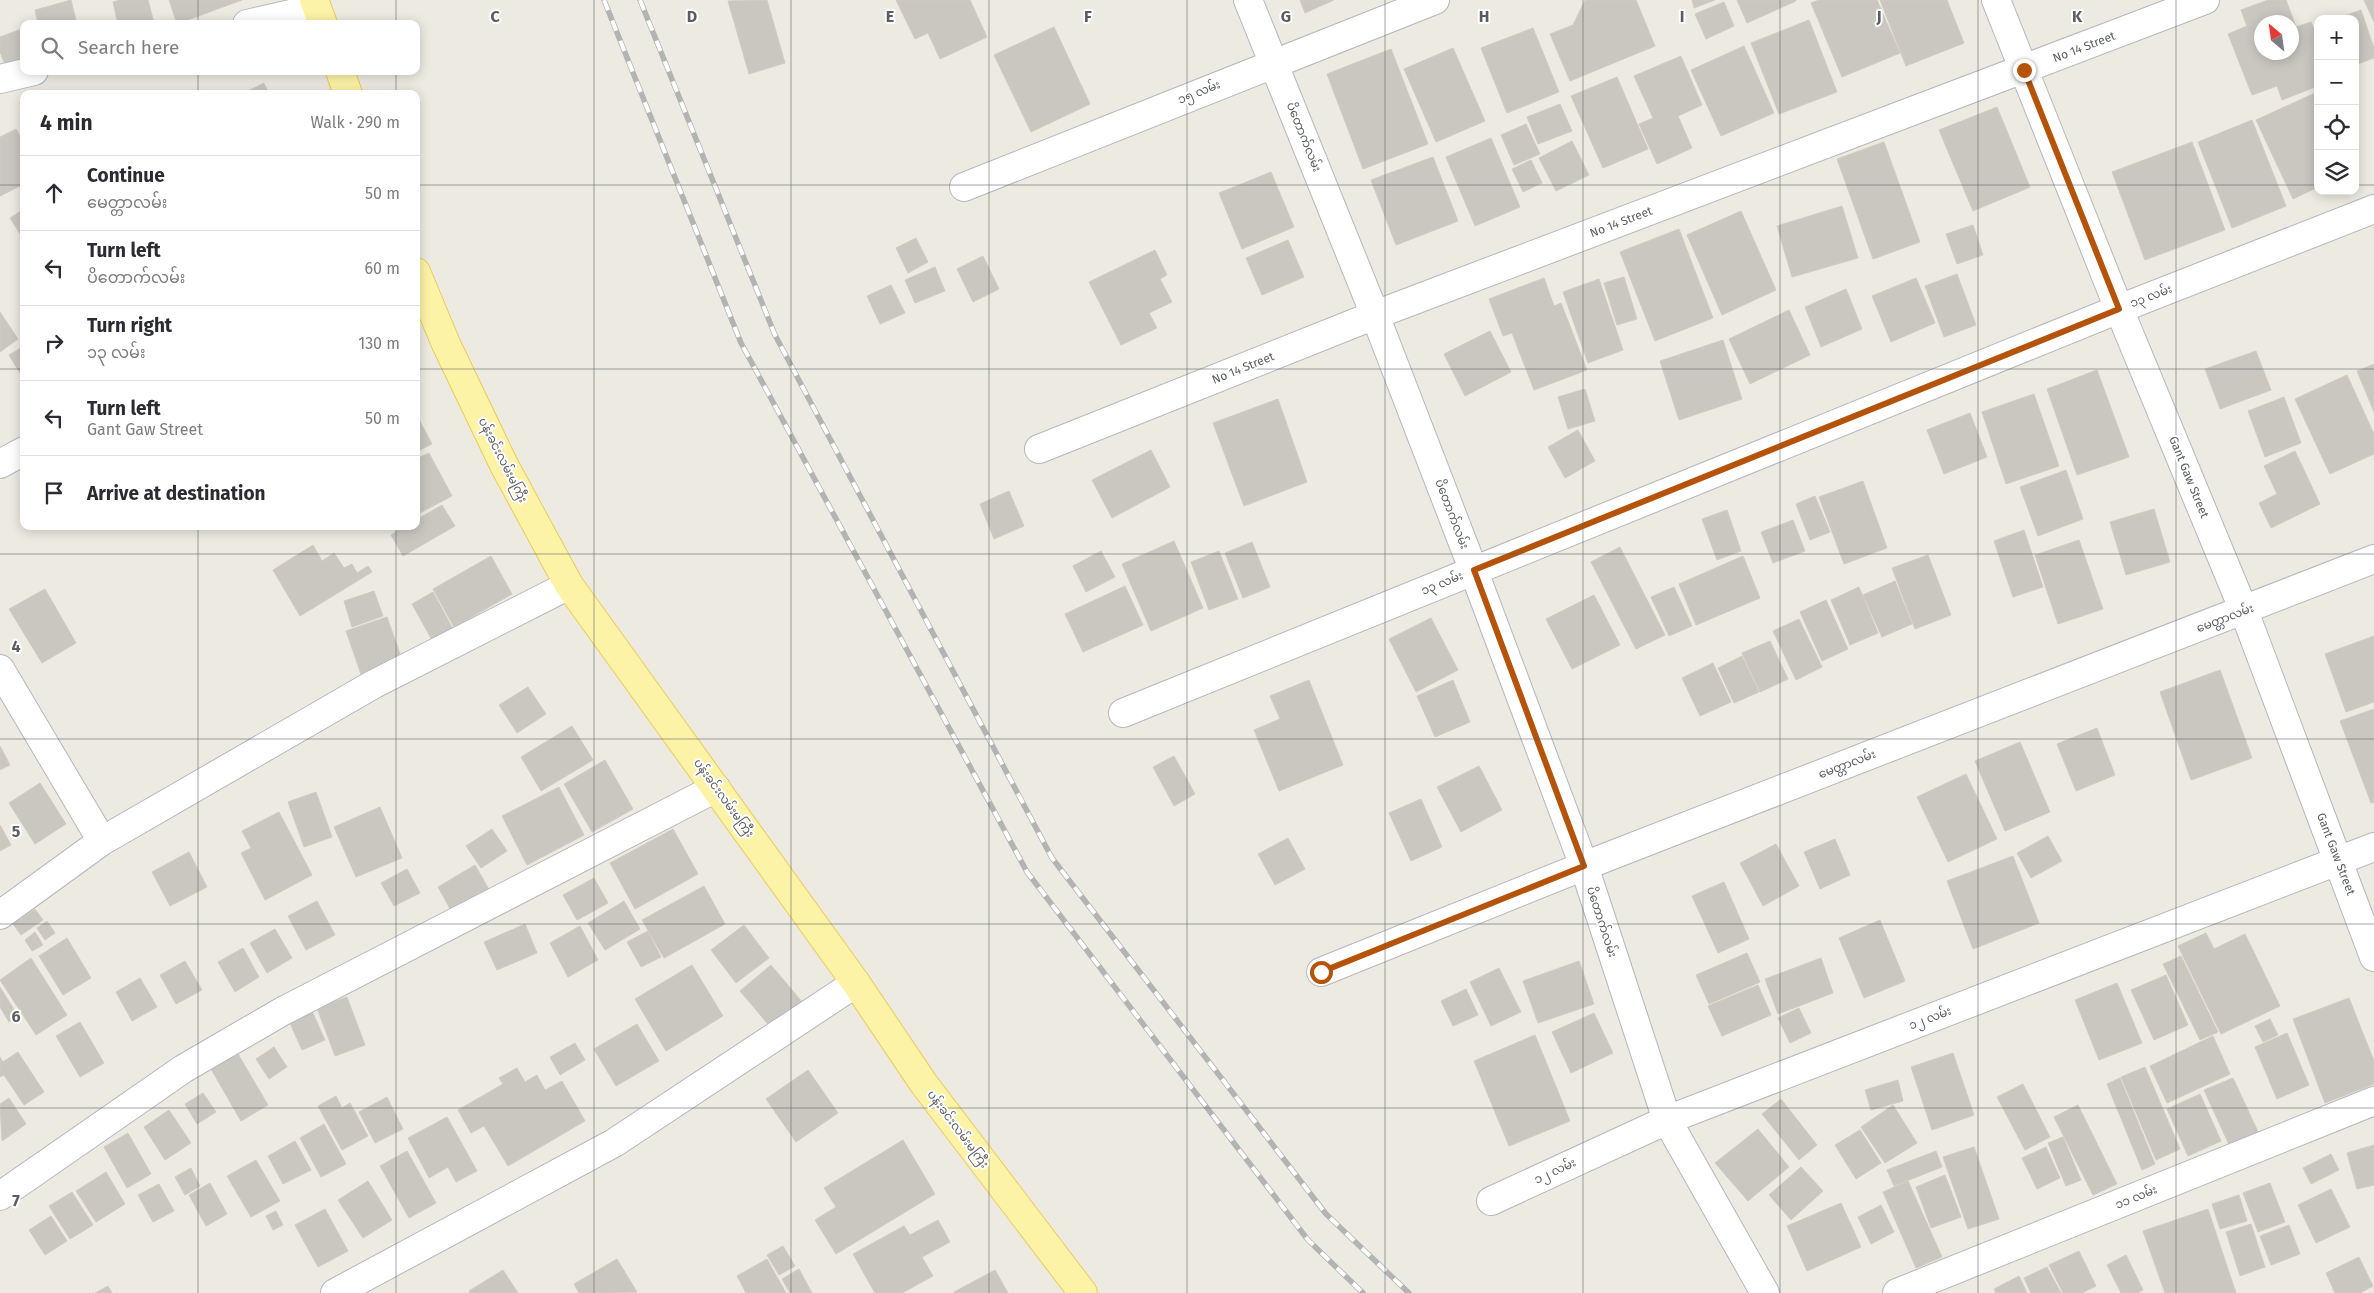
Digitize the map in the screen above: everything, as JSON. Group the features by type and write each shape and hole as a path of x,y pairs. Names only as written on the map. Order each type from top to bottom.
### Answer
{"main road":[{"path":"341,75 347,90"},
{"name":"ပန်းခင်းလမ်းမကြီး","path":"420,282 446,344 504,466 569,585 856,983 924,1084 1083,1293"}],"street":[{"name":"ပိတောက်လမ်း","path":"1248,0 1375,315 1474,570 1584,866 1667,1120 1765,1293"},
{"name":"၁၅ လမ်း","path":"964,187 1274,62 1435,0"},
{"name":"Gant Gaw Street","path":"1996,0 2119,309 2244,611 2374,957"},
{"name":"No 14 Street","path":"1038,449 1375,315 2205,0"},
{"path":"269,20 318,11"},
{"path":"0,79 20,74"},
{"name":"၁၃ လမ်း","path":"1123,713 2119,309 2374,209"},
{"path":"0,464 20,454"},
{"name":"မေတ္တာလမ်း","path":"1321,972 1584,866 2374,559"},
{"path":"0,915 102,841 374,684 569,585"},
{"path":"0,669 102,841"},
{"path":"0,1196 183,1069 266,1021 716,788"},
{"name":"၁၂ လမ်း","path":"1491,1201 1667,1120 2374,847"},
{"path":"335,1293 614,1143 856,983"},
{"name":"၁၁ လမ်း","path":"1897,1293 2374,1101"}],"building":[{"path":"71,0 76,20 37,20 35,10"},
{"path":"120,0 148,0 153,20 117,20 113,2"},
{"path":"169,0 242,0 188,20 176,20"},
{"path":"767,0 785,63 749,74 728,1"},
{"path":"896,0 970,0 987,37 940,59 928,33 915,39"},
{"path":"1300,0 1334,0 1305,13"},
{"path":"1585,0 1636,0 1655,46 1570,81 1550,34 1573,25"},
{"path":"1692,0 1715,0 1694,8"},
{"path":"1737,0 1796,0 1796,1 1747,23"},
{"path":"1819,0 1877,0 1900,53 1842,77 1811,3"},
{"path":"1880,0 1947,0 1964,43 1906,66"},
{"path":"2268,0 2286,0 2292,15 2254,15 2254,60 2299,60 2299,26 2311,22 2314,30 2314,88 2282,100 2277,86 2252,95 2228,34 2247,26 2241,10"},
{"path":"2364,0 2374,0 2374,22"},
{"path":"1724,2 1734,26 1706,39 1695,14"},
{"path":"2361,10 2374,48 2374,58 2359,64 2359,15 2347,15"},
{"path":"1809,20 1837,92 1779,114 1751,43"},
{"path":"1054,27 1090,104 1031,132 994,55"},
{"path":"1533,28 1559,92 1507,113 1481,48"},
{"path":"20,30 20,71 9,75 0,52 0,37"},
{"path":"1744,46 1774,113 1721,136 1691,70"},
{"path":"1453,48 1485,121 1436,142 1404,69"},
{"path":"1391,49 1428,144 1363,169 1327,74"},
{"path":"1681,56 1702,105 1678,116 1692,148 1657,164 1639,124 1653,118 1634,76"},
{"path":"1617,77 1648,149 1603,168 1571,96"},
{"path":"264,83 267,90 250,90"},
{"path":"2314,93 2314,189 2293,199 2256,120"},
{"path":"1560,104 1572,131 1538,144 1527,117"},
{"path":"1997,107 2030,187 1973,211 1939,130"},
{"path":"2252,120 2286,206 2232,228 2198,142"},
{"path":"1526,124 1540,154 1514,165 1501,135"},
{"path":"16,129 20,136 20,186 0,196 0,137"},
{"path":"1491,138 1520,207 1475,226 1446,157"},
{"path":"1572,141 1589,175 1556,191 1539,158"},
{"path":"1884,142 1920,242 1873,259 1837,159"},
{"path":"2192,142 2225,230 2145,260 2112,172"},
{"path":"1433,157 1458,221 1396,245 1371,180"},
{"path":"1531,160 1542,183 1523,192 1512,169"},
{"path":"1271,172 1294,227 1242,249 1219,193"},
{"path":"1842,206 1858,258 1792,277 1777,226"},
{"path":"1741,211 1776,290 1722,315 1687,235"},
{"path":"20,212 20,234 10,218"},
{"path":"1973,225 1983,255 1957,264 1946,234"},
{"path":"1679,229 1713,318 1655,341 1620,252"},
{"path":"916,238 928,262 908,273 896,248"},
{"path":"1288,240 1304,277 1262,295 1246,258"},
{"path":"1155,250 1167,275 1160,279 1172,302 1149,313 1157,328 1121,345 1089,282"},
{"path":"983,256 999,289 973,302 957,269"},
{"path":"935,267 945,291 915,303 905,280"},
{"path":"1957,274 1976,325 1944,337 1925,286"},
{"path":"1624,277 1637,319 1617,325 1604,283"},
{"path":"1544,278 1554,306 1561,303 1587,370 1534,390 1512,333 1503,336 1489,299"},
{"path":"1916,278 1935,323 1891,342 1872,296"},
{"path":"1599,279 1623,350 1588,363 1563,292"},
{"path":"891,285 905,313 880,324 867,296"},
{"path":"1846,289 1862,329 1821,347 1805,307"},
{"path":"1789,310 1810,355 1750,384 1729,339"},
{"path":"0,312 18,339 0,352"},
{"path":"1490,331 1511,372 1465,396 1444,354"},
{"path":"1723,340 1742,399 1679,420 1660,361"},
{"path":"20,348 20,373 9,355"},
{"path":"2256,351 2271,390 2220,409 2205,369"},
{"path":"2374,364 2374,412 2357,371"},
{"path":"2097,370 2129,457 2077,475 2047,389"},
{"path":"2347,375 2374,434 2374,454 2330,474 2295,399"},
{"path":"1585,389 1595,421 1568,429 1558,397"},
{"path":"2034,394 2059,466 2006,484 1982,412"},
{"path":"2284,397 2301,443 2265,457 2248,411"},
{"path":"1278,399 1307,482 1244,506 1213,423"},
{"path":"1970,413 1987,457 1944,474 1927,430"},
{"path":"420,422 432,444 420,450"},
{"path":"1578,430 1595,461 1565,478 1548,447"},
{"path":"1151,450 1170,487 1112,518 1092,480"},
{"path":"2295,451 2320,504 2271,528 2259,503 2277,494 2264,466"},
{"path":"429,453 452,496 420,513 420,457"},
{"path":"2066,470 2083,519 2038,536 2020,487"},
{"path":"1863,481 1887,548 1844,564 1819,497"},
{"path":"1009,491 1024,526 994,539 980,504"},
{"path":"1815,496 1830,532 1810,540 1796,504"},
{"path":"442,505 455,526 403,556 391,535 399,530 420,530 420,518"},
{"path":"2154,509 2170,562 2126,575 2110,522"},
{"path":"1727,510 1741,551 1717,560 1702,519"},
{"path":"1793,520 1805,551 1773,563 1761,532"},
{"path":"2024,530 2043,587 2013,597 1994,541"},
{"path":"2079,540 2103,609 2058,624 2035,555"},
{"path":"1174,541 1203,608 1151,631 1122,564"},
{"path":"1252,542 1270,587 1243,598 1225,553"},
{"path":"313,545 322,561 334,553 344,568 352,564 357,573 368,566 372,572 300,616 273,570"},
{"path":"1620,547 1665,635 1636,649 1591,562"},
{"path":"1101,551 1115,577 1086,592 1073,566"},
{"path":"1219,551 1238,599 1209,610 1191,562"},
{"path":"1928,555 1951,615 1915,629 1892,568"},
{"path":"491,556 512,594 454,627 433,589"},
{"path":"1743,556 1760,598 1696,625 1679,584"},
{"path":"1895,581 1912,624 1882,637 1863,595"},
{"path":"1125,586 1143,625 1083,652 1065,614"},
{"path":"1674,587 1692,626 1669,636 1651,597"},
{"path":"1859,587 1878,633 1850,645 1831,600"},
{"path":"45,589 76,643 42,663 9,609"},
{"path":"374,591 383,616 352,627 344,601"},
{"path":"433,592 453,629 432,640 412,604"},
{"path":"1594,595 1620,645 1572,669 1546,619"},
{"path":"1826,600 1848,649 1822,661 1800,612"},
{"path":"387,617 404,665 363,680 346,631"},
{"path":"1431,618 1458,670 1416,692 1389,639"},
{"path":"1799,619 1822,667 1796,680 1773,631"},
{"path":"2374,636 2374,702 2346,712 2325,654"},
{"path":"1770,641 1788,679 1760,692 1742,653"},
{"path":"1742,656 1759,692 1734,703 1718,668"},
{"path":"1713,663 1731,702 1700,716 1682,678"},
{"path":"2220,670 2252,758 2191,780 2160,692"},
{"path":"1309,680 1343,765 1279,791 1254,730 1280,719 1270,696"},
{"path":"1453,680 1470,722 1435,737 1417,696"},
{"path":"528,687 546,714 517,733 499,705"},
{"path":"2374,709 2374,802 2371,803 2340,721"},
{"path":"572,726 593,760 541,791 521,757"},
{"path":"2097,728 2115,775 2076,791 2057,744"},
{"path":"2020,742 2050,812 2005,831 1975,761"},
{"path":"0,746 10,765 0,770"},
{"path":"1174,756 1195,794 1174,806 1153,767"},
{"path":"605,760 633,809 592,832 564,784"},
{"path":"1479,766 1502,810 1461,832 1437,787"},
{"path":"1966,774 1997,839 1948,862 1917,797"},
{"path":"40,783 66,824 35,844 9,803"},
{"path":"559,787 584,835 527,865 502,816"},
{"path":"316,792 332,837 304,847 288,802"},
{"path":"1421,799 1442,847 1411,861 1389,813"},
{"path":"380,807 402,858 356,877 334,827"},
{"path":"279,812 312,875 265,900 241,853 251,848 242,831"},
{"path":"0,825 11,845 0,851"},
{"path":"492,829 507,851 481,868 466,846"},
{"path":"673,829 698,874 635,909 610,863"},
{"path":"2048,836 2062,861 2031,878 2017,853"},
{"path":"1288,838 1305,869 1275,885 1258,854"},
{"path":"1835,839 1850,875 1820,889 1804,852"},
{"path":"1776,844 1799,886 1763,906 1740,863"},
{"path":"189,852 207,887 170,906 152,872"},
{"path":"2013,856 2039,923 1973,949 1947,881"},
{"path":"475,865 491,893 453,914 438,887"},
{"path":"407,869 420,893 394,906 381,883"},
{"path":"594,878 608,903 577,920 563,895"},
{"path":"1724,882 1749,939 1718,953 1692,896"},
{"path":"704,886 725,924 664,958 642,920"},
{"path":"317,901 335,935 306,950 288,916"},
{"path":"624,901 640,929 605,950 588,923"},
{"path":"35,909 43,920 21,935 13,924"},
{"path":"1880,920 1905,981 1864,998 1839,938"},
{"path":"47,921 55,933 45,940 37,928"},
{"path":"525,924 537,953 497,970 484,942"},
{"path":"744,925 769,958 736,983 711,950"},
{"path":"580,926 598,960 568,977 550,943"},
{"path":"275,929 292,958 267,973 250,943"},
{"path":"648,931 661,957 641,967 627,942"},
{"path":"35,932 43,945 32,951 25,940"},
{"path":"2206,933 2214,949 2245,934 2280,1006 2221,1034 2178,946"},
{"path":"67,938 91,978 63,995 39,956"},
{"path":"243,948 259,977 235,992 218,962"},
{"path":"1747,953 1760,982 1709,1004 1696,975"},
{"path":"2181,956 2218,1032 2200,1040 2163,964"},
{"path":"31,958 67,1015 36,1035 0,980"},
{"path":"1821,958 1833,993 1778,1014 1765,979"},
{"path":"185,961 202,990 176,1004 160,975"},
{"path":"1579,961 1594,1004 1538,1023 1523,981"},
{"path":"692,965 723,1016 666,1051 635,999"},
{"path":"771,965 803,1003 772,1029 740,991"},
{"path":"1499,968 1521,1012 1491,1026 1470,982"},
{"path":"2166,975 2188,1025 2154,1040 2131,990"},
{"path":"140,978 157,1007 132,1021 116,992"},
{"path":"2117,983 2142,1043 2099,1060 2075,1000"},
{"path":"1758,985 1771,1015 1722,1036 1708,1006"},
{"path":"0,987 18,1016 9,1022 0,1007"},
{"path":"1466,989 1478,1015 1453,1026 1441,1001"},
{"path":"347,997 365,1045 335,1056 317,1008"},
{"path":"2349,998 2374,1061 2374,1084 2325,1103 2293,1019"},
{"path":"1799,1008 1811,1033 1790,1043 1778,1018"},
{"path":"312,1011 325,1040 302,1050 289,1021"},
{"path":"1594,1013 1613,1053 1571,1073 1552,1032"},
{"path":"2270,1019 2278,1035 2263,1042 2255,1026"},
{"path":"80,1022 104,1063 80,1077 56,1036"},
{"path":"637,1024 659,1061 616,1086 594,1049"},
{"path":"2287,1033 2309,1085 2277,1099 2255,1047"},
{"path":"1535,1035 1570,1121 1509,1146 1474,1061"},
{"path":"2213,1036 2230,1074 2167,1103 2150,1066"},
{"path":"575,1043 585,1060 560,1075 550,1057"},
{"path":"274,1047 287,1067 269,1079 256,1059"},
{"path":"18,1052 44,1092 24,1105 4,1075 0,1077 0,1057 3,1062"},
{"path":"1953,1053 1974,1115 1932,1130 1911,1067"},
{"path":"238,1054 268,1105 241,1121 211,1069"},
{"path":"2145,1067 2180,1149 2156,1160 2121,1077"},
{"path":"517,1068 525,1082 537,1075 545,1090 562,1081 585,1121 508,1166 484,1126 471,1133 458,1110 503,1084 499,1078"},
{"path":"808,1070 838,1113 796,1142 766,1099"},
{"path":"2120,1078 2155,1164 2142,1170 2107,1084"},
{"path":"2233,1078 2260,1136 2231,1149 2204,1090"},
{"path":"1898,1080 1903,1101 1871,1110 1865,1090"},
{"path":"2023,1084 2050,1137 2025,1150 1997,1097"},
{"path":"203,1093 216,1112 197,1124 185,1104"},
{"path":"2200,1094 2221,1141 2188,1156 2167,1109"},
{"path":"336,1096 342,1108 350,1103 368,1136 342,1150 318,1106"},
{"path":"387,1097 403,1129 375,1143 359,1112"},
{"path":"9,1098 26,1124 2,1141 0,1104"},
{"path":"1781,1099 1817,1145 1799,1160 1762,1114"},
{"path":"1893,1105 1917,1143 1885,1163 1861,1127"},
{"path":"2078,1105 2117,1184 2093,1195 2054,1117"},
{"path":"169,1110 191,1143 165,1160 144,1127"},
{"path":"447,1117 477,1171 456,1182 448,1167 429,1178 408,1138"},
{"path":"324,1124 346,1164 321,1177 300,1138"},
{"path":"1758,1129 1789,1167 1748,1201 1715,1163"},
{"path":"1860,1130 1881,1163 1856,1179 1835,1145"},
{"path":"128,1133 151,1174 127,1188 104,1147"},
{"path":"2063,1137 2081,1180 2066,1186 2048,1143"},
{"path":"903,1140 935,1194 836,1254 815,1220 836,1207 824,1188"},
{"path":"295,1141 311,1170 283,1184 268,1156"},
{"path":"2374,1145 2374,1185 2357,1189 2347,1153"},
{"path":"1974,1147 1999,1219 1968,1229 1943,1157"},
{"path":"2046,1147 2060,1178 2037,1189 2022,1158"},
{"path":"407,1151 436,1203 409,1218 380,1166"},
{"path":"1936,1151 1942,1167 1894,1186 1887,1170"},
{"path":"2331,1154 2339,1170 2311,1184 2303,1168"},
{"path":"256,1160 280,1201 251,1217 227,1176"},
{"path":"1801,1167 1823,1191 1791,1220 1769,1195"},
{"path":"191,1168 200,1186 185,1195 175,1177"},
{"path":"106,1172 125,1204 96,1222 76,1191"},
{"path":"1945,1175 1961,1217 1931,1228 1916,1187"},
{"path":"368,1181 392,1220 363,1238 338,1200"},
{"path":"1908,1181 1942,1257 1916,1268 1883,1192"},
{"path":"210,1183 227,1214 206,1226 189,1195"},
{"path":"2270,1183 2285,1222 2258,1232 2243,1193"},
{"path":"159,1184 174,1211 153,1222 138,1195"},
{"path":"2331,1189 2350,1227 2316,1243 2298,1205"},
{"path":"72,1192 93,1225 70,1239 49,1206"},
{"path":"2239,1195 2247,1221 2220,1229 2212,1204"},
{"path":"1841,1203 1861,1247 1807,1271 1787,1226"},
{"path":"1881,1205 1894,1232 1871,1244 1858,1217"},
{"path":"325,1209 348,1251 318,1267 295,1225"},
{"path":"2208,1209 2236,1293 2165,1293 2143,1231"},
{"path":"276,1211 283,1225 273,1230 266,1216"},
{"path":"51,1216 67,1241 45,1255 29,1230"},
{"path":"938,1220 950,1242 922,1257 933,1276 902,1293 875,1293 853,1254 904,1226 910,1235"},
{"path":"2251,1224 2265,1267 2240,1276 2226,1232"},
{"path":"2289,1225 2300,1254 2271,1265 2260,1236"},
{"path":"783,1246 795,1266 779,1275 767,1255"},
{"path":"2079,1251 2096,1286 2082,1293 2063,1293 2049,1265"},
{"path":"2126,1255 2143,1290 2137,1293 2121,1293 2107,1265"},
{"path":"2359,1257 2373,1286 2360,1293 2335,1293 2326,1273"},
{"path":"617,1259 637,1292 579,1293 574,1284"},
{"path":"767,1259 786,1293 746,1293 737,1276"},
{"path":"2047,1267 2061,1293 2031,1293 2024,1278"},
{"path":"799,1269 812,1293 790,1293 782,1279"},
{"path":"503,1270 518,1293 470,1293 469,1291"},
{"path":"995,1270 1008,1293 954,1293 954,1292"},
{"path":"2019,1276 2027,1293 1996,1293 1994,1289"},
{"path":"108,1286 112,1293 95,1293"}],"railway":[{"path":"604,0 741,343 1027,872 1308,1240 1363,1293"},
{"path":"640,0 775,335 1052,858 1326,1214 1409,1293"}],"route":[{"path":"1321,972 1584,866 1474,570 2119,309 2024,70"}]}
